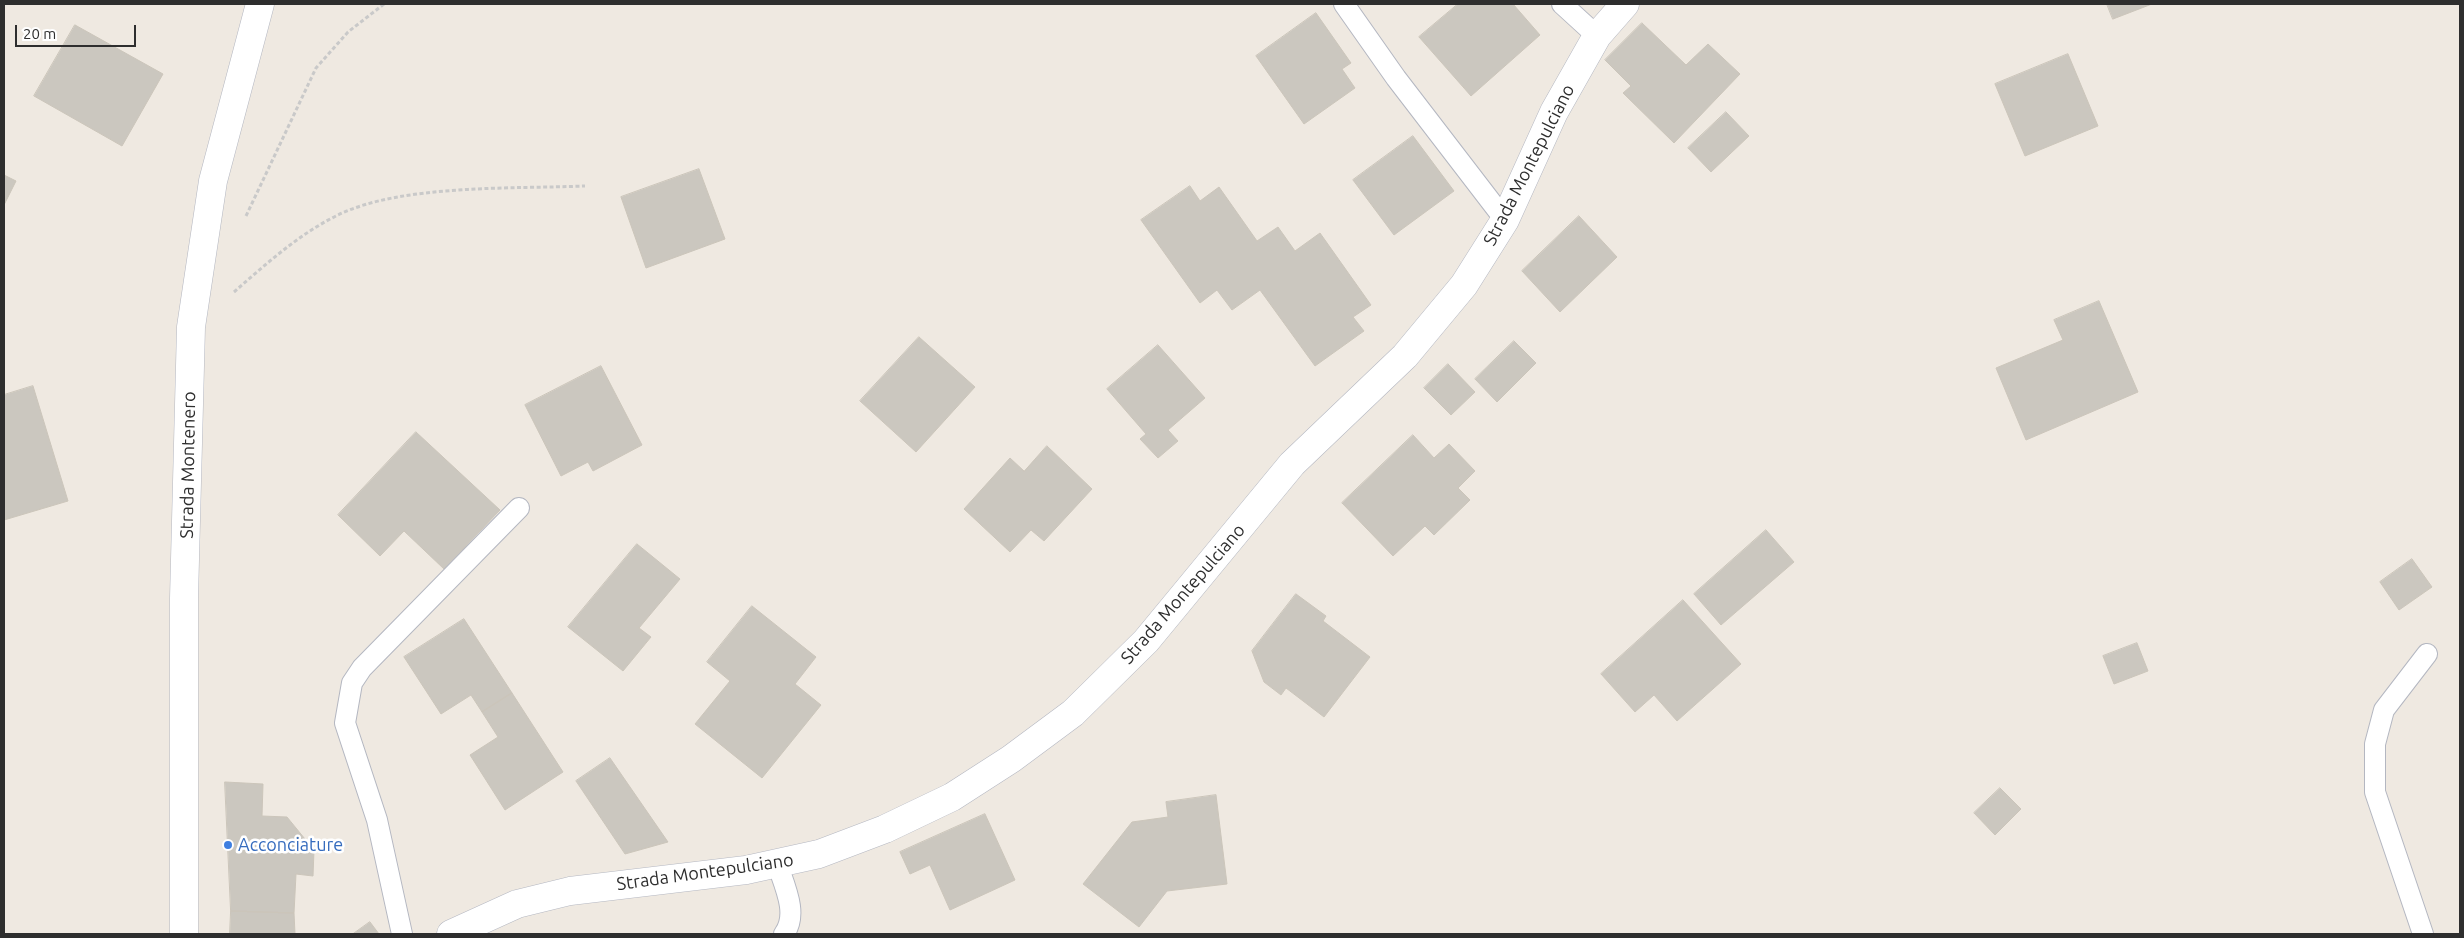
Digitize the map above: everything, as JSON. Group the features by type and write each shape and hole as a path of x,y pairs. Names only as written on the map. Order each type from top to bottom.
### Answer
{"street":[{"name":"Strada Montenero","path":"184,934 184,598 191,327 213,181 260,4"},
{"name":"Strada Montepulciano","path":"450,934 517,904 570,891 746,870 819,854 886,829 952,797 1011,759 1073,713 1146,641 1292,464 1405,356 1464,285 1505,220 1554,112 1597,36 1625,4"}],"lane":[{"path":"1344,4 1396,78 1505,220"},
{"path":"1562,4 1597,36"},
{"path":"402,934 377,820 345,723 352,683 362,668 519,508"},
{"path":"2423,934 2375,792 2375,744 2384,710 2427,654"},
{"path":"777,863 792,913 788,929 784,934"}],"path":[{"path":"245,217 316,68 348,32 384,4"},
{"path":"191,327 288,246 338,215 385,199 461,191 586,186"}],"building":[{"path":"1458,4 1513,4 1540,35 1471,96 1419,37"},
{"path":"2107,4 2152,4 2113,19"},
{"path":"1316,13 1351,63 1342,69 1355,88 1304,124 1256,56"},
{"path":"1642,23 1686,65 1708,44 1740,74 1674,143 1623,93 1631,86 1605,60"},
{"path":"75,25 163,74 122,146 34,96"},
{"path":"2068,54 2098,126 2025,156 1995,84"},
{"path":"1726,112 1749,136 1711,172 1688,148"},
{"path":"1413,136 1454,191 1394,235 1353,180"},
{"path":"699,169 725,239 646,268 621,197"},
{"path":"4,175 16,181 4,205"},
{"path":"1190,186 1200,201 1219,187 1257,241 1278,227 1295,251 1320,233 1371,305 1353,317 1364,331 1315,366 1260,290 1232,310 1217,290 1200,303 1141,220"},
{"path":"1579,216 1617,257 1560,312 1522,271"},
{"path":"2099,301 2138,392 2026,440 1996,368 2063,340 2054,320"},
{"path":"919,337 975,387 916,452 860,401"},
{"path":"1514,341 1536,363 1497,402 1475,379"},
{"path":"1158,345 1205,398 1168,430 1178,441 1158,458 1140,439 1146,434 1107,389"},
{"path":"1448,364 1475,392 1451,415 1424,388"},
{"path":"601,366 642,445 593,471 588,462 561,476 525,405"},
{"path":"33,386 68,501 4,520 4,395"},
{"path":"416,432 500,510 444,569 404,531 380,556 338,515"},
{"path":"1413,435 1434,458 1449,444 1475,471 1458,488 1470,500 1434,535 1425,526 1393,556 1342,503"},
{"path":"1047,446 1092,489 1044,541 1031,530 1010,552 964,509 1010,458 1024,471"},
{"path":"1766,530 1794,562 1721,625 1694,594"},
{"path":"637,544 680,579 639,628 651,637 623,671 568,627"},
{"path":"2412,559 2432,587 2399,610 2380,582"},
{"path":"1296,594 1326,616 1323,621 1370,657 1324,717 1286,688 1281,695 1264,682 1252,651"},
{"path":"1683,600 1741,664 1677,721 1654,695 1635,712 1601,674"},
{"path":"752,606 816,657 795,684 821,705 762,778 695,724 730,681 707,662"},
{"path":"464,619 512,693 482,712 471,695 441,714 404,657"},
{"path":"2137,643 2148,671 2114,684 2103,656"},
{"path":"512,693 563,772 505,810 470,755 498,737 482,712"},
{"path":"610,758 668,842 625,854 576,781"},
{"path":"225,782 263,784 262,816 287,817 314,850 313,876 296,874 294,913 231,911"},
{"path":"2000,788 2021,809 1995,835 1974,813"},
{"path":"1216,795 1227,884 1167,891 1139,927 1083,884 1132,822 1168,817 1166,802"},
{"path":"985,814 1015,880 950,910 930,865 910,874 900,852"},
{"path":"231,911 294,913 295,934 230,934"},
{"path":"370,922 379,934 353,934"}],"place":[{"name":"Acconciature","path":"228,845"}]}
